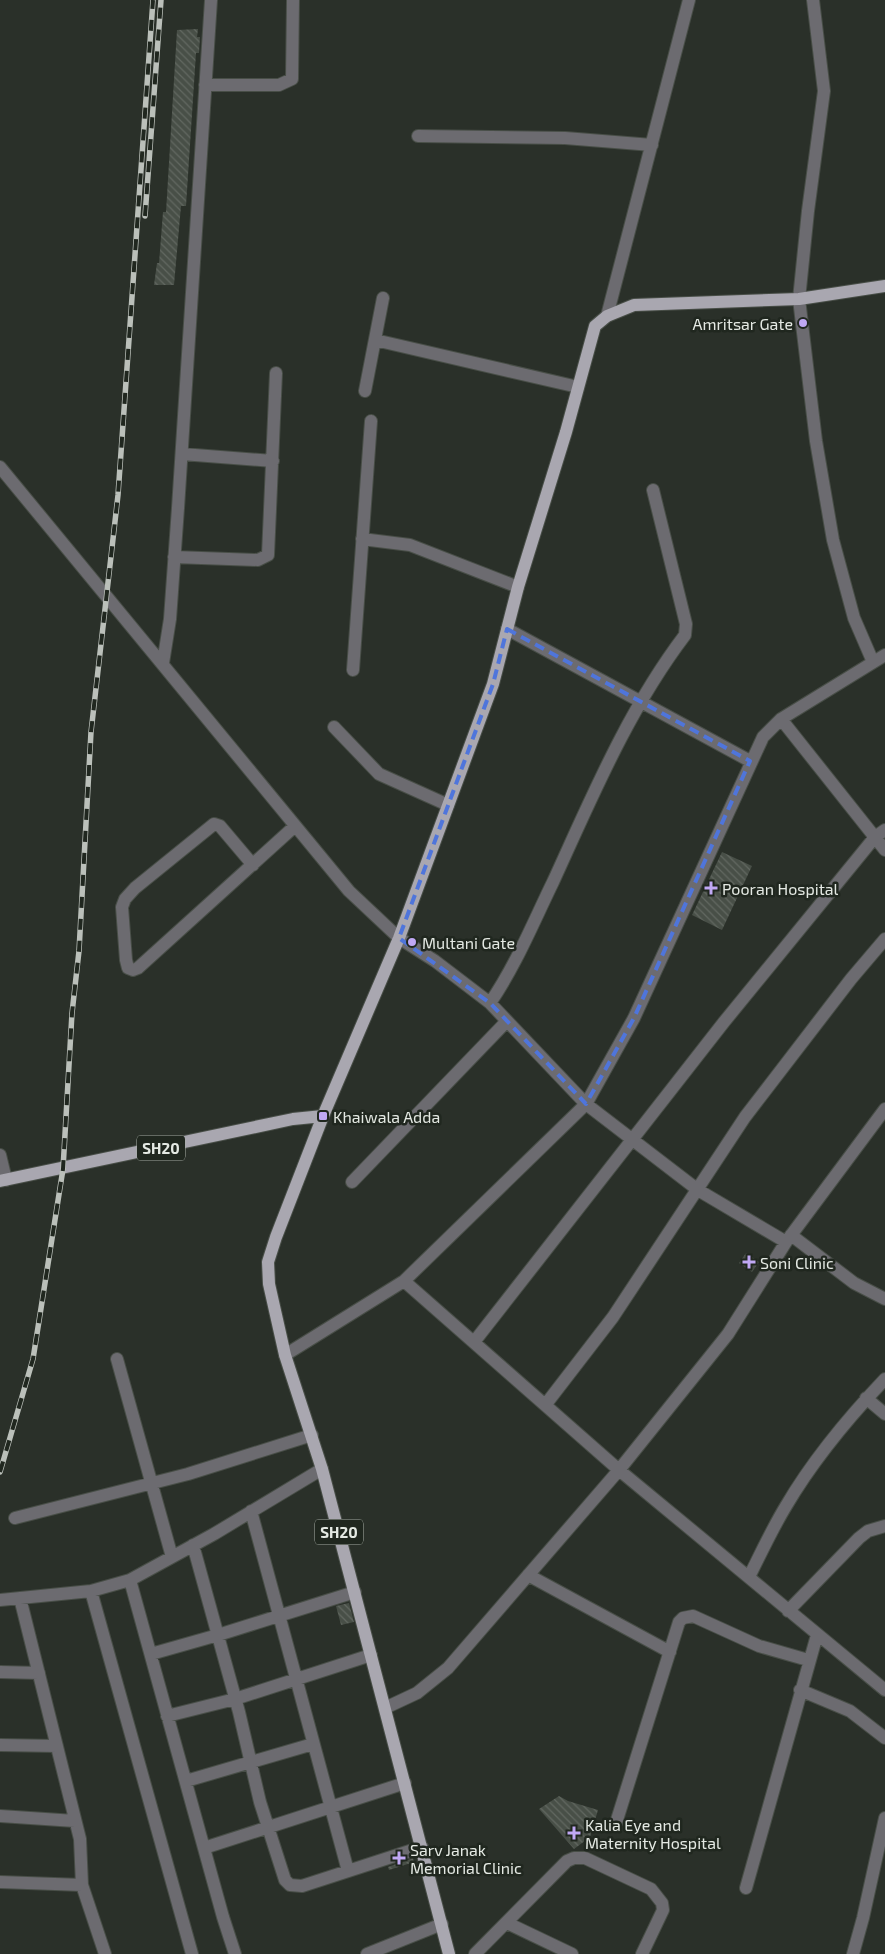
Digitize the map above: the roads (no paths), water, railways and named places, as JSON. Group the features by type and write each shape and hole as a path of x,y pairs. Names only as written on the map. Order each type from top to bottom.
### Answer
{"main road":[{"path":"322,1116 399,938 493,684 518,587 595,326 607,316 634,305 799,300 885,286"},
{"name":"SH20","path":"3,1181 293,1119 322,1116 268,1262 270,1284 285,1355 322,1469 449,1954"}],"street":[{"path":"163,663 170,619 182,454 211,0"},
{"path":"206,85 279,85 292,78 293,0"},
{"path":"607,316 689,0"},
{"path":"813,0 824,91 808,210 799,300 816,441 838,563 854,618 873,662"},
{"path":"418,136 565,138 652,144"},
{"path":"365,391 384,298"},
{"path":"375,340 578,387"},
{"path":"174,557 258,560 267,557 269,552 276,373"},
{"path":"353,670 371,421"},
{"path":"182,454 273,460"},
{"path":"0,467 349,891 399,938 435,961 490,1002 586,1104 632,1140 698,1190 788,1239 854,1283 885,1299"},
{"path":"490,1002 514,965 588,804 641,700 686,631 686,624 653,490"},
{"path":"362,539 410,545 518,587"},
{"path":"507,628 750,761"},
{"path":"285,1355 404,1281 586,1104 634,1018 750,761 763,737 781,719 885,655"},
{"path":"781,719 880,833 885,850"},
{"path":"334,727 379,774 448,805"},
{"path":"253,865 220,826 214,824 135,888 125,899 122,907 128,968 133,970 138,968 253,865 295,826"},
{"path":"474,1342 724,1022 880,833"},
{"path":"546,1404 613,1317 745,1117 851,979 885,939"},
{"path":"352,1182 507,1020"},
{"path":"385,1708 417,1693 448,1668 619,1470 728,1334 788,1239 885,1109"},
{"path":"0,1155 3,1181"},
{"path":"404,1281 619,1470 885,1690"},
{"path":"117,1359 172,1557"},
{"path":"749,1577 787,1503 832,1440 866,1398 885,1379"},
{"path":"866,1398 885,1414"},
{"path":"15,1518 188,1474 312,1435"},
{"path":"0,1600 91,1591 130,1580 322,1469"},
{"path":"251,1510 348,1871"},
{"path":"788,1610 859,1538 868,1531 885,1526"},
{"path":"193,1545 252,1761 268,1828 285,1880 290,1885 302,1886 422,1847"},
{"path":"528,1575 670,1652"},
{"path":"130,1580 235,1954"},
{"path":"91,1591 192,1954"},
{"path":"150,1654 218,1636 354,1592"},
{"path":"20,1598 82,1848 82,1885 105,1954"},
{"path":"616,1823 679,1622 689,1616 759,1646 808,1660"},
{"path":"746,1888 808,1660 817,1635"},
{"path":"167,1716 235,1699 371,1655"},
{"path":"0,1672 39,1673"},
{"path":"800,1690 850,1711 885,1738"},
{"path":"186,1781 313,1744"},
{"path":"0,1745 57,1746"},
{"path":"204,1848 405,1783"},
{"path":"0,1816 75,1821"},
{"path":"853,1954 885,1818"},
{"path":"475,1954 567,1862 578,1857 585,1858 651,1889 658,1896 663,1910 642,1954"},
{"path":"0,1882 82,1885"},
{"path":"507,1923 572,1954"},
{"path":"367,1954 442,1924"}],"railway":[{"path":"0,1472 33,1359 63,1169 72,1013 79,951 91,732 118,495 153,0"},
{"path":"145,216 161,0"}],"place":[{"name":"Amritsar Gate","path":"803,323"},
{"name":"Pooran Hospital","path":"711,888"},
{"name":"Multani Gate","path":"412,942"},
{"name":"Khaiwala Adda","path":"323,1116"},
{"name":"Soni Clinic","path":"749,1262"},
{"name":"Kalia Eye and Maternity Hospital","path":"574,1833"},
{"name":"Sarv Janak Memorial Clinic","path":"399,1858"}]}
